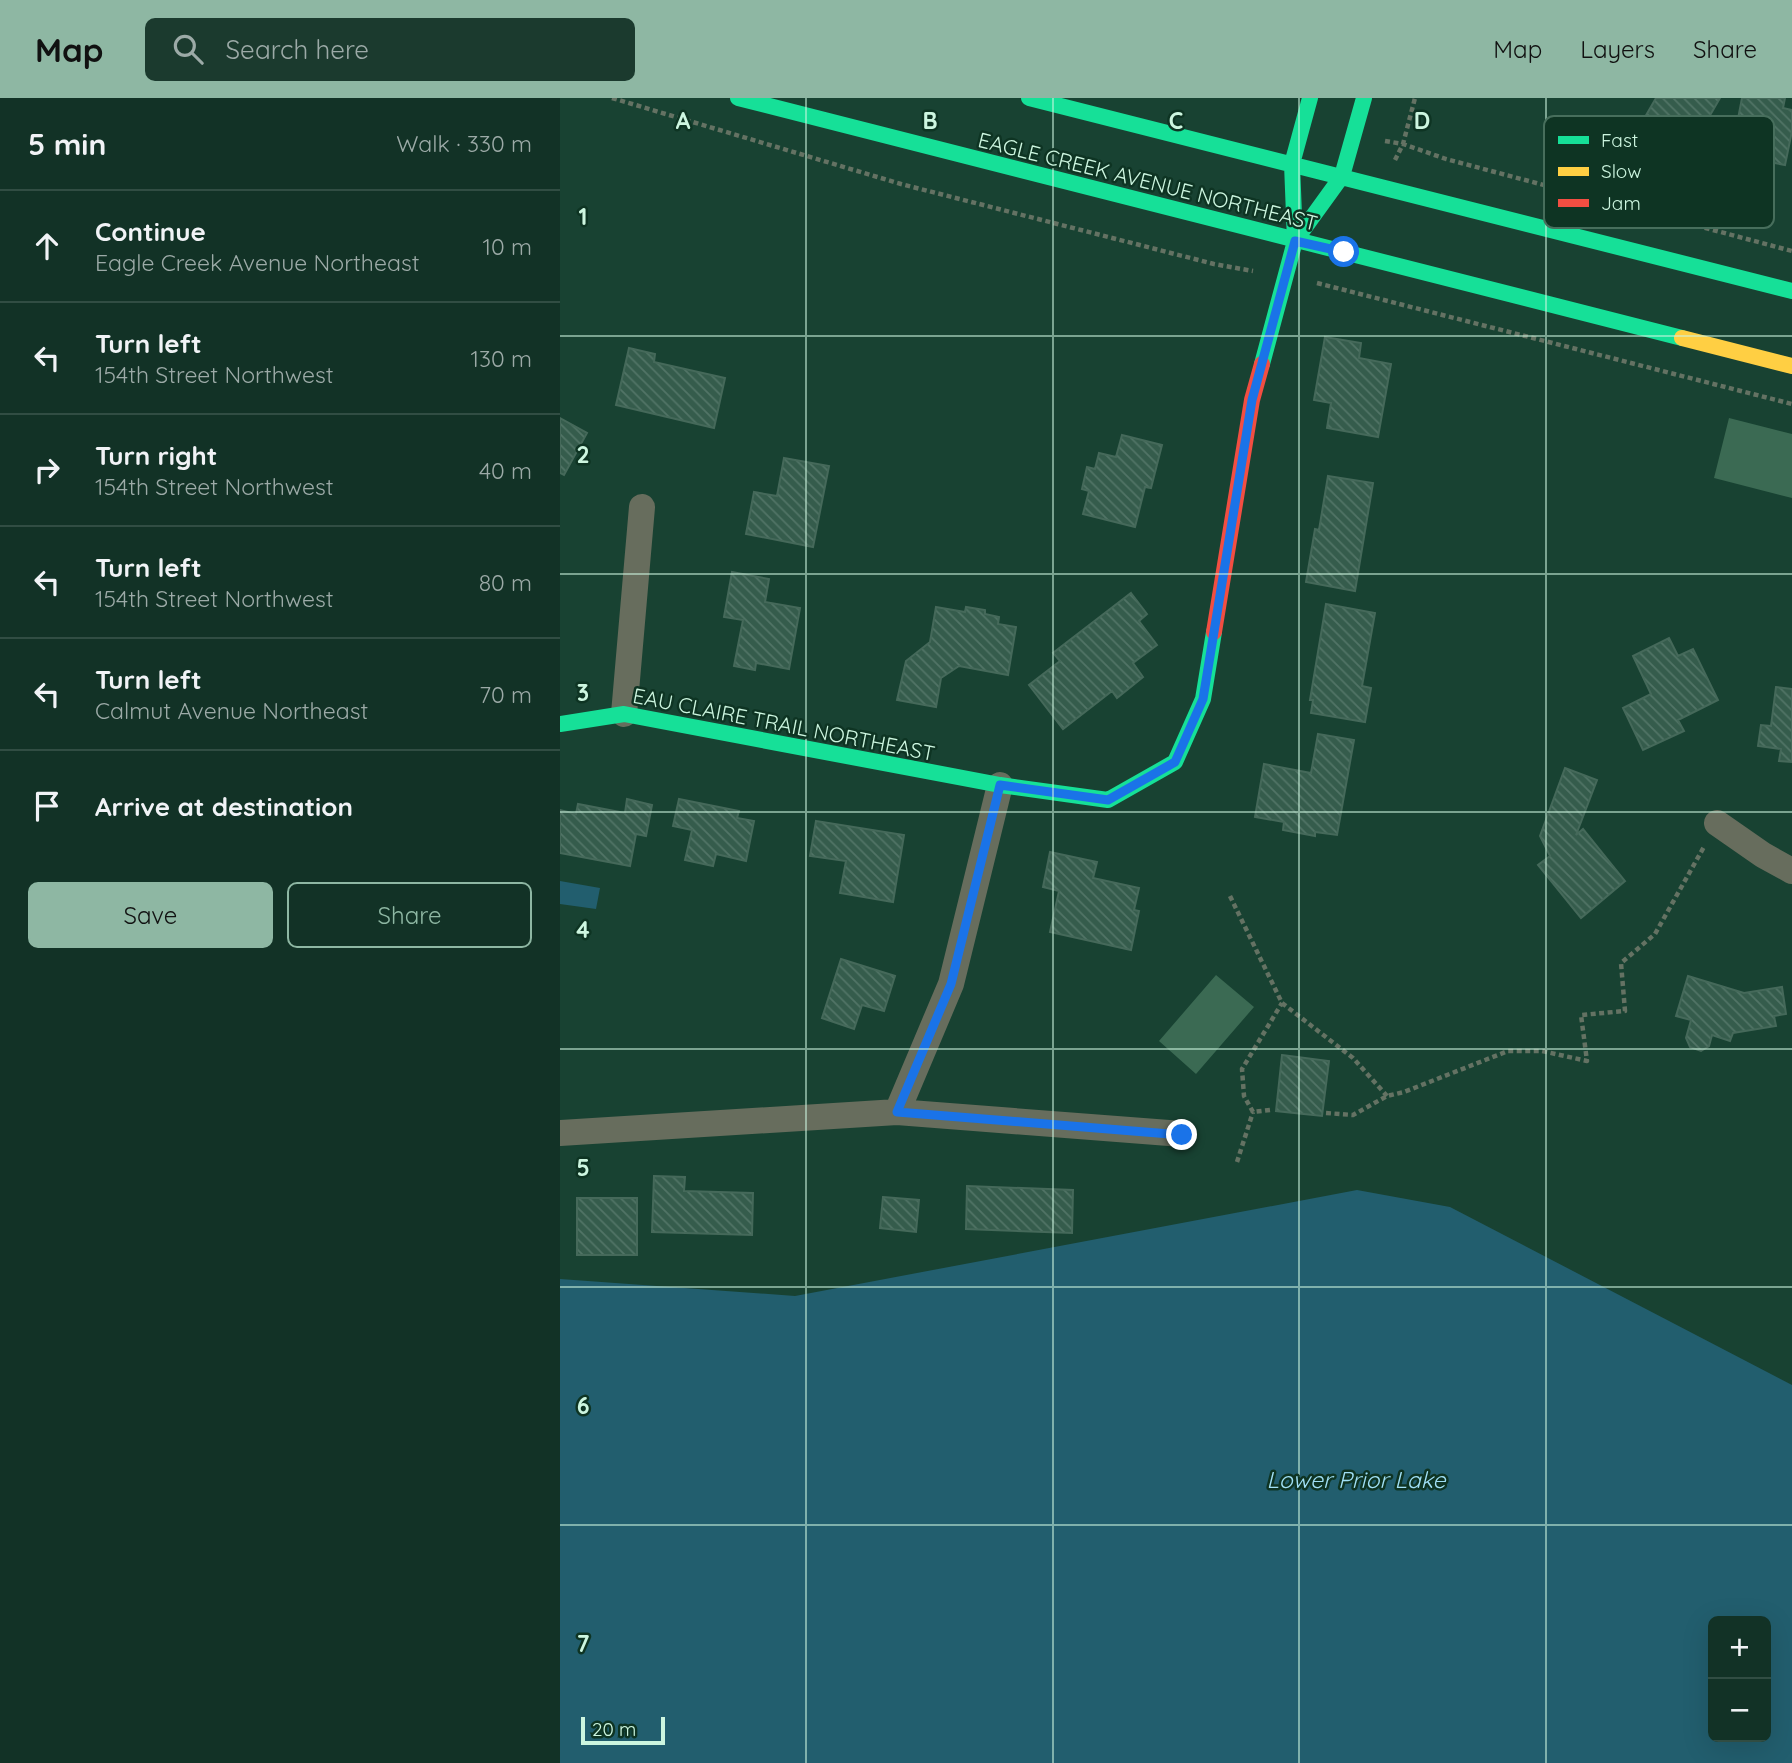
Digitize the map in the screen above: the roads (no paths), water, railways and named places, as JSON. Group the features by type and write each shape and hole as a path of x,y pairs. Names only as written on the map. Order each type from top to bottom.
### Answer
{"main road":[{"name":"EAGLE CREEK AVENUE NORTHEAST","path":"738,98 1792,366"},
{"path":"1030,98 1544,228"},
{"path":"1295,241 1292,164 1310,98"},
{"path":"1295,241 1342,176 1364,98"},
{"path":"1545,228 1792,291"},
{"name":"EAU CLAIRE TRAIL NORTHEAST","path":"560,724 624,714 1000,785 1108,800 1175,762 1203,699 1252,400 1295,241"}],"street":[{"path":"624,714 642,507"},
{"path":"897,1112 951,984 1000,785"},
{"path":"1717,823 1763,855 1792,871"},
{"path":"560,1133 897,1112 1182,1135"}],"water":[{"path":"560,881 600,888 596,909 560,904"},
{"name":"Lower Prior Lake","path":"1357,1190 1450,1207 1792,1385 1792,1763 560,1763 560,1279 795,1296"}]}
